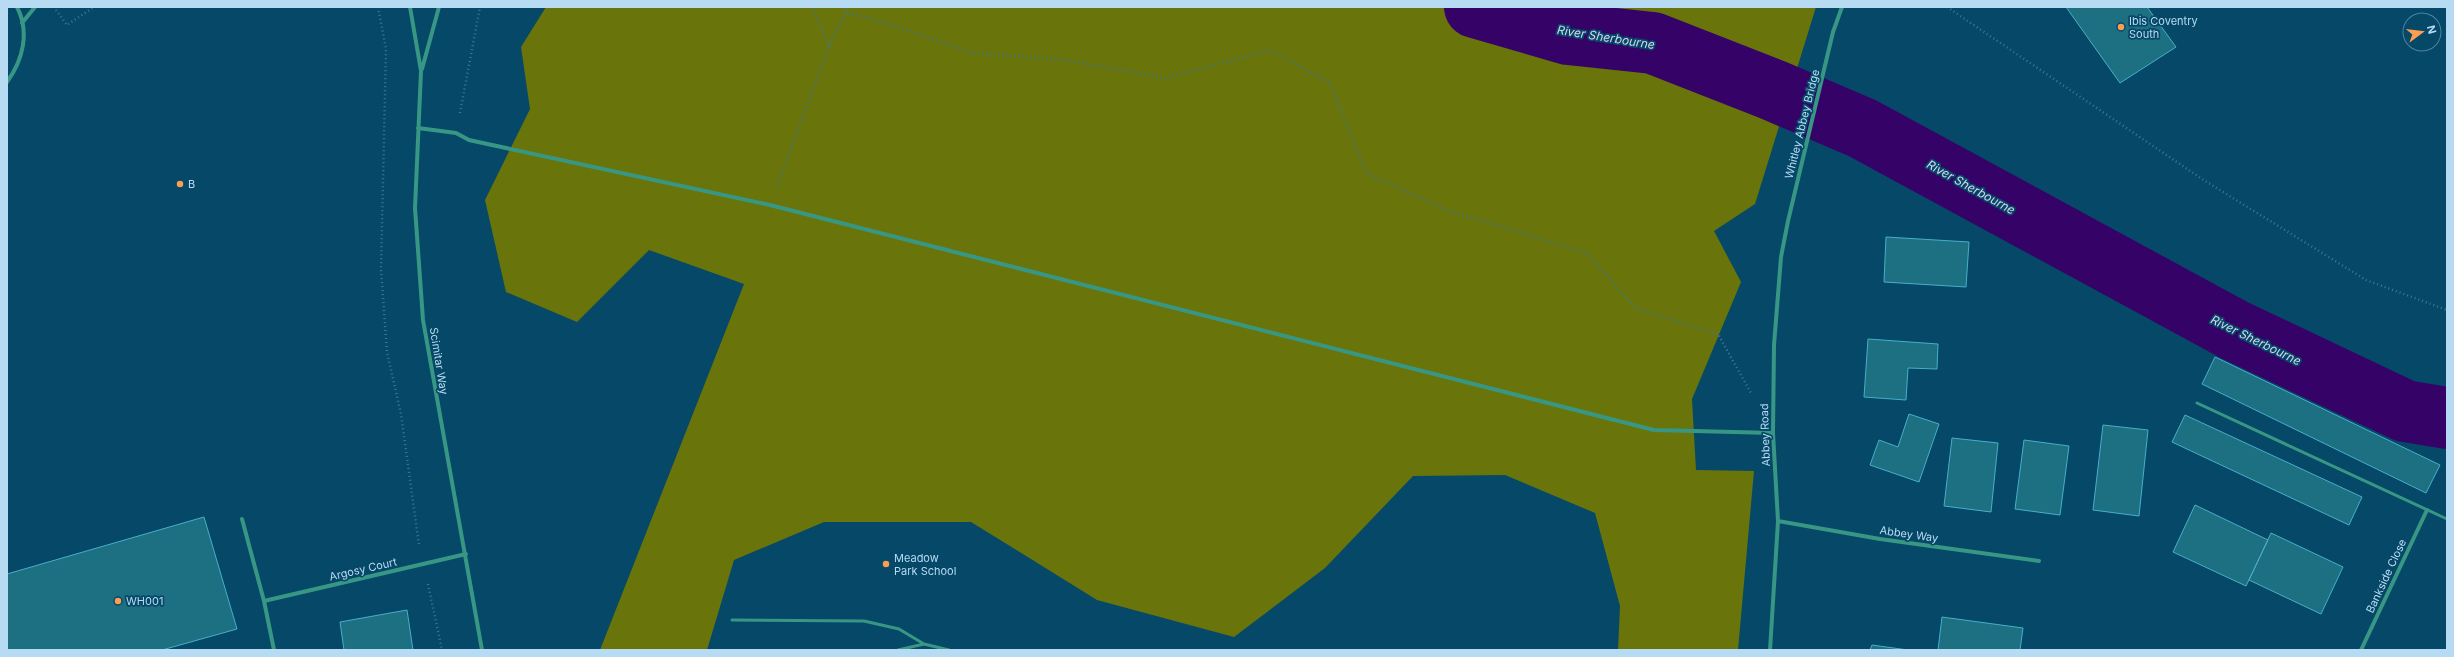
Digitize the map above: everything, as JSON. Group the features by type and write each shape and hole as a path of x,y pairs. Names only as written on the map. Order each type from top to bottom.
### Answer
{"street":[{"path":"7,82 20,62 23,48 22,23 17,7"},
{"path":"22,23 35,7"},
{"path":"410,7 421,71"},
{"path":"421,71 439,7"},
{"name":"Whitley Abbey Bridge","path":"1788,221 1833,32 1842,7"},
{"name":"Scimitar Way","path":"421,71 415,208 423,320 482,650"},
{"path":"418,128 456,133 469,140 770,206 1654,430 1773,433"},
{"name":"Abbey Road","path":"1770,650 1778,521 1773,433 1774,345 1781,257 1788,221"},
{"name":"Bankside Close","path":"2361,650 2427,510"},
{"path":"242,519 264,601 274,650"},
{"name":"Abbey Way","path":"1778,521 1880,540 2039,561"},
{"name":"Argosy Court","path":"264,601 466,554"}],"lane":[{"path":"2197,403 2447,519"},
{"path":"732,620 864,621 898,629 924,644 949,650"},
{"path":"898,650 924,644"}],"path":[{"path":"53,7 67,25 94,7"},
{"path":"378,7 386,49 381,270 387,352 401,414 417,537 442,650"},
{"path":"456,133 480,7"},
{"path":"813,7 829,46"},
{"path":"770,206 829,46 848,7"},
{"path":"1947,7 2202,179 2366,280 2447,310"},
{"path":"845,12 898,27 972,53 1065,60 1165,78 1271,50 1330,83 1366,173 1444,209 1587,253 1635,308 1718,334 1755,400"}],"green space":[{"path":"546,7 1816,7 1755,204 1714,231 1741,282 1692,399 1696,470 1754,471 1738,650 1618,650 1620,606 1595,513 1505,475 1413,476 1325,568 1234,637 1097,600 971,522 824,522 734,560 707,650 600,650 744,284 649,250 577,322 506,292 485,200 530,109 521,47"}],"building":[{"name":"Ibis Coventry South","path":"2066,7 2147,7 2176,47 2120,83"},
{"path":"1886,237 1969,242 1966,287 1884,282"},
{"path":"1868,339 1938,344 1937,369 1908,368 1906,400 1864,397"},
{"path":"2215,357 2440,465 2426,493 2202,384"},
{"path":"1909,414 1939,424 1919,482 1870,465 1879,440 1898,447"},
{"path":"2185,415 2362,497 2349,525 2172,442"},
{"path":"2103,425 2148,430 2139,516 2093,510"},
{"path":"1952,438 1998,443 1991,512 1944,506"},
{"path":"2024,440 2069,446 2060,515 2015,509"},
{"path":"2195,505 2268,540 2246,586 2173,552"},
{"name":"WH001","path":"204,517 237,629 162,650 7,650 7,574"},
{"path":"2271,533 2343,567 2321,614 2249,580"},
{"path":"407,610 413,650 344,650 340,622"},
{"path":"1942,617 2023,628 2020,650 1938,650"},
{"path":"1872,645 1908,650 1870,650"}],"waterway":[{"name":"River Sherbourne","path":"1475,7 1568,34 1653,43 1773,90 1862,128 2234,330 2405,411 2447,418"}],"place":[{"name":"Ibis Coventry South","path":"2121,27"},
{"name":"B","path":"180,184"},
{"name":"Meadow Park School","path":"886,564"},
{"name":"WH001","path":"118,601"}]}
